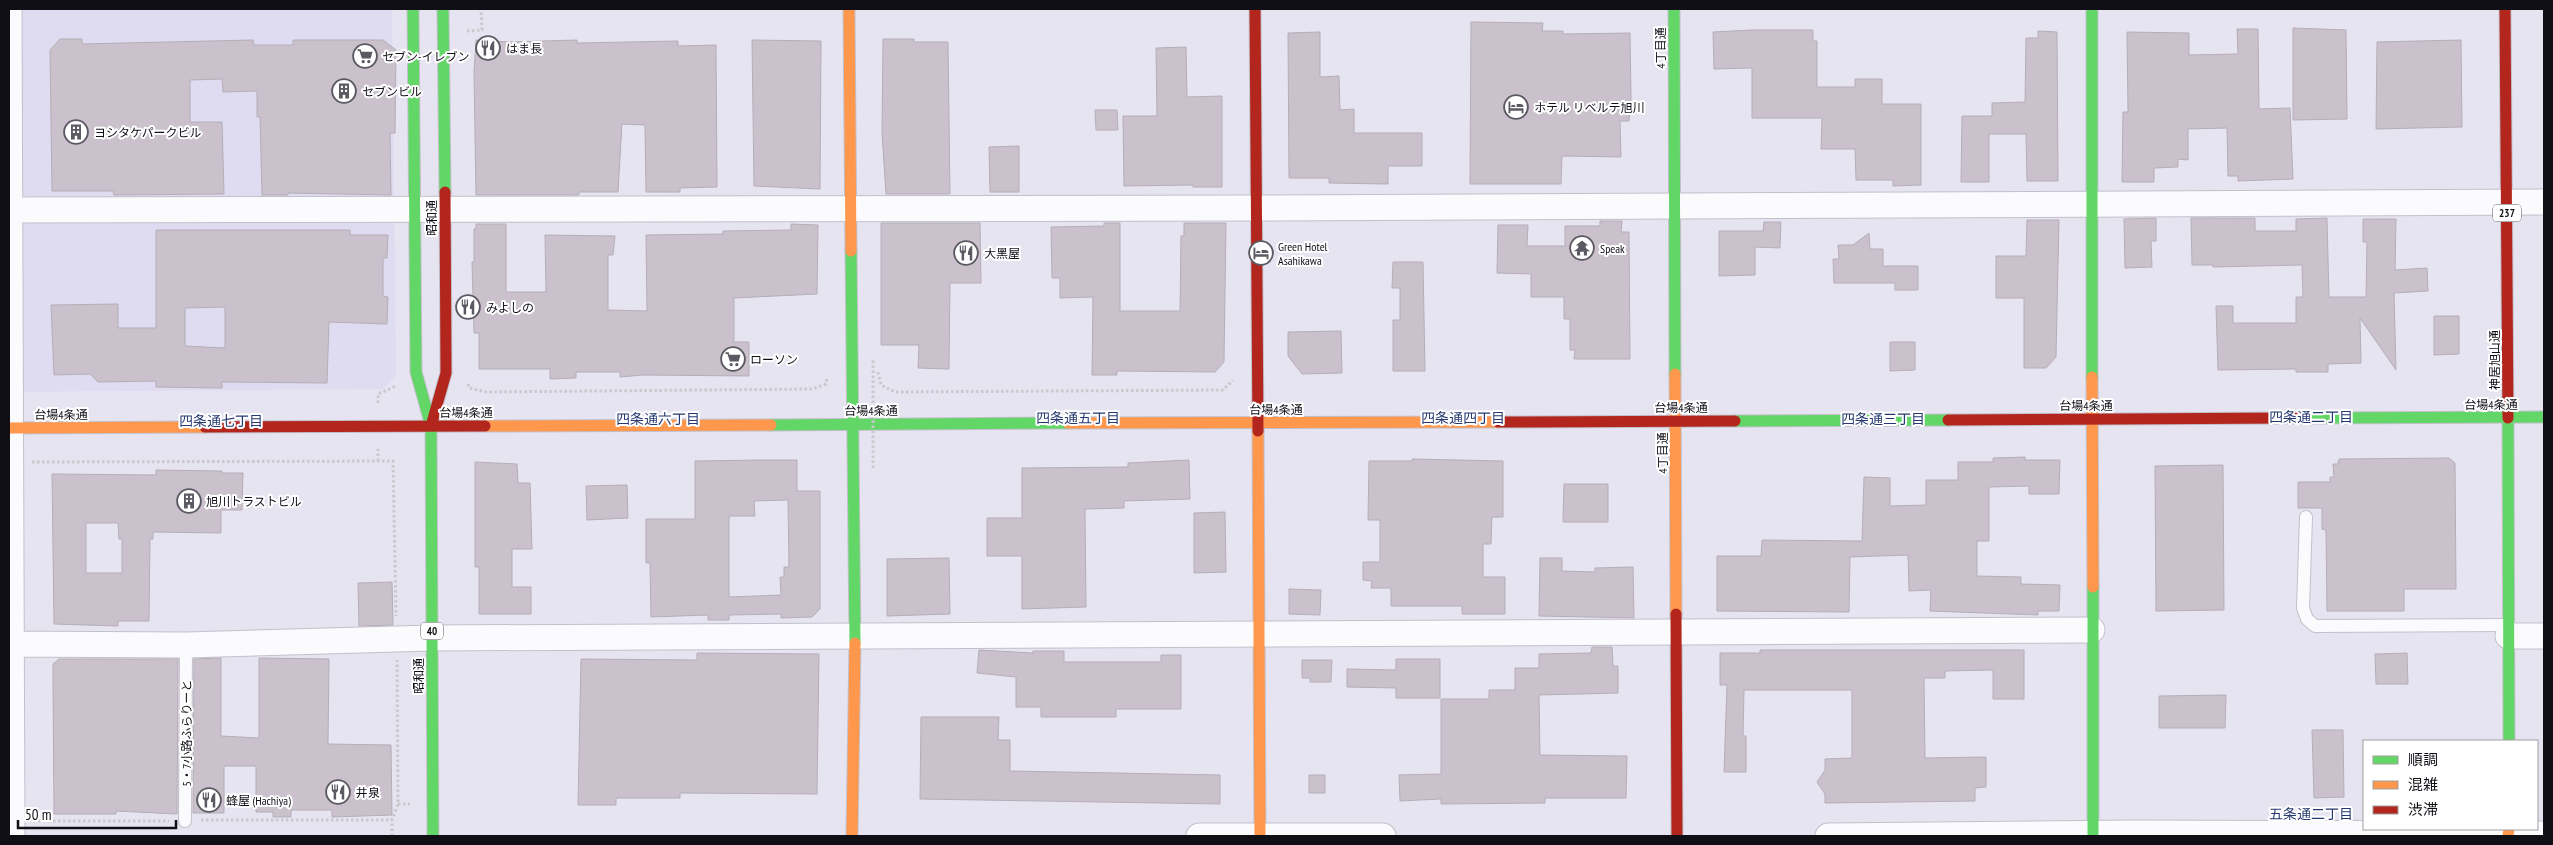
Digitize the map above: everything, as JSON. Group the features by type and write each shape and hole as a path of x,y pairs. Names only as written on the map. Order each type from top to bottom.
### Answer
{"main road":[{"name":"昭和通","path":"413,9 416,372 431,426 433,836"},
{"name":"昭和通","path":"431,426 446,373 443,9"},
{"path":"849,9 855,635 852,836"},
{"path":"1255,9 1260,836"},
{"name":"4丁目通","path":"1674,9 1677,836"},
{"path":"2092,9 2094,204 2091,419 2093,835"},
{"name":"神居旭山通","path":"2505,9 2509,740"},
{"name":"台場4条通","path":"10,428 2544,417"}],"street":[{"path":"9,9 12,836"},
{"path":"9,210 1256,208 2544,202"},
{"path":"10,644 186,645 432,638 855,635 2092,630"},
{"path":"2509,631 2544,636"},
{"path":"1828,836 2544,834"},
{"path":"1199,836 1383,836"}],"lane":[{"path":"2306,517 2303,608 2307,619 2315,626 2509,631"},
{"name":"5・7小路ふらりーと","path":"185,820 186,645"}],"path":[{"path":"467,31 482,30 481,9"},
{"path":"873,468 875,360 881,385 895,392 920,390 1223,390 1236,376"},
{"path":"468,380 470,388 486,392 812,389 826,384 828,369"},
{"path":"920,390 920,400"},
{"path":"11,462 393,461"},
{"path":"392,836 392,820 398,804"}],"shaded area":[{"path":"9,9 392,9 396,375 383,389 9,392"}],"building":[{"name":"ホテル リベルテ旭川","path":"1471,22 1543,23 1542,31 1563,31 1563,34 1630,33 1631,98 1629,121 1620,121 1621,157 1562,156 1561,184 1470,184"},
{"path":"2293,28 2346,30 2347,119 2293,120"},
{"path":"2237,29 2258,29 2259,109 2290,108 2293,179 2238,181 2238,176 2228,176 2227,128 2188,129 2188,160 2178,159 2178,167 2154,168 2154,182 2122,182 2123,112 2128,112 2127,32 2189,33 2189,55 2238,54"},
{"path":"1813,30 1813,41 1817,41 1817,87 1855,87 1855,79 1882,79 1882,104 1921,104 1921,185 1893,186 1893,180 1856,180 1855,149 1821,149 1822,118 1752,118 1752,68 1714,69 1713,32"},
{"path":"2038,31 2057,32 2058,181 2027,181 2026,134 1989,134 1989,182 1961,182 1962,116 1992,116 1992,103 2025,102 2026,38 2038,38"},
{"path":"1320,32 1320,77 1339,76 1340,110 1354,109 1354,133 1422,133 1422,166 1388,166 1388,184 1329,183 1329,178 1289,178 1288,33"},
{"path":"60,39 82,39 82,44 253,40 254,45 293,45 293,40 383,40 396,50 395,133 390,133 391,195 288,193 288,195 262,195 260,117 257,117 257,91 223,92 222,79 190,80 190,122 222,122 224,194 114,195 113,191 52,191 50,50"},
{"path":"883,39 914,39 914,42 948,42 950,194 886,194 882,133"},
{"path":"476,40 509,42 577,40 577,43 678,41 678,46 716,45 717,187 680,188 680,192 646,192 645,125 622,124 618,192 579,192 579,195 476,195 474,72"},
{"path":"752,40 821,41 820,189 754,186"},
{"path":"2461,40 2462,127 2376,129 2377,42"},
{"path":"1186,47 1187,97 1222,96 1222,187 1193,187 1193,185 1124,186 1123,116 1157,116 1156,48"},
{"path":"1095,110 1117,110 1118,130 1096,130"},
{"path":"1019,146 1019,192 990,192 989,147"},
{"path":"2156,218 2156,241 2151,241 2152,267 2125,268 2124,219"},
{"path":"2191,218 2255,218 2255,231 2296,231 2296,219 2327,218 2329,297 2366,297 2367,242 2363,242 2363,219 2396,219 2395,270 2427,268 2428,291 2394,293 2396,370 2360,318 2361,363 2328,364 2328,372 2296,372 2296,369 2218,370 2216,306 2233,306 2233,323 2296,323 2296,297 2303,297 2302,265 2213,267 2213,265 2192,265"},
{"path":"2027,220 2059,220 2056,357 2046,368 2024,368 2024,298 1996,298 1996,256 2026,256"},
{"path":"1600,221 1622,221 1621,232 1629,232 1630,359 1574,359 1575,350 1570,350 1570,319 1564,319 1564,297 1531,297 1531,274 1497,273 1498,225 1528,225 1527,246 1565,246 1565,226 1600,226"},
{"path":"1764,222 1781,222 1780,248 1755,247 1755,275 1719,276 1719,231 1763,231"},
{"path":"881,223 980,223 981,283 950,283 949,369 918,368 919,345 881,345"},
{"path":"1104,223 1120,223 1120,311 1180,311 1181,236 1184,236 1184,223 1226,223 1224,362 1215,372 1117,371 1117,375 1092,375 1093,297 1060,298 1060,278 1052,278 1051,227 1104,226"},
{"path":"476,224 506,224 506,292 546,292 545,235 615,236 613,255 608,255 608,310 647,311 646,235 723,234 723,231 791,230 791,224 818,225 817,294 734,298 734,342 749,342 749,376 643,375 620,377 620,372 576,372 576,378 550,379 550,369 479,369 479,333 474,333 472,262 474,262 474,229 476,229"},
{"path":"156,230 350,230 350,235 388,235 387,258 383,258 383,296 388,297 387,324 329,322 327,383 222,382 222,388 156,387 156,381 98,382 90,374 54,375 51,305 118,304 118,328 156,328","holes":["225,307 225,348 185,346 185,308"]},
{"path":"1869,233 1870,249 1883,249 1883,266 1918,266 1918,290 1895,290 1895,283 1834,283 1833,259 1839,259 1838,245 1853,245"},
{"path":"1393,262 1423,262 1425,371 1393,371 1393,320 1400,320 1400,288 1392,288"},
{"path":"2434,316 2459,316 2459,354 2434,355"},
{"path":"1341,331 1342,373 1302,374 1288,356 1288,332"},
{"path":"1890,342 1915,342 1915,370 1890,371"},
{"path":"2025,457 2025,460 2060,460 2059,494 2029,494 2029,486 1989,487 1989,541 1977,541 1977,576 2021,577 2021,584 2060,585 2059,611 2038,611 2038,615 1930,611 1931,590 1909,591 1908,555 1850,557 1849,612 1717,611 1717,556 1761,556 1762,540 1862,541 1864,477 1890,478 1890,506 1926,505 1926,480 1958,480 1958,462 1993,462 1993,458"},
{"path":"2449,458 2455,463 2456,589 2404,589 2404,611 2327,611 2326,530 2322,529 2322,508 2298,508 2298,482 2330,482 2330,477 2334,477 2333,464 2338,464 2339,459"},
{"path":"1412,459 1503,461 1503,517 1492,517 1491,544 1483,544 1483,577 1505,577 1505,614 1462,614 1462,606 1391,606 1391,588 1371,588 1372,581 1363,580 1363,562 1380,562 1380,520 1368,520 1369,461 1412,461"},
{"path":"797,460 797,491 820,491 820,609 812,617 781,618 781,614 729,615 729,620 708,620 708,615 651,617 650,563 646,563 646,519 695,519 695,461","holes":["788,500 789,567 784,567 784,577 780,577 781,595 729,597 729,516 755,516 754,501"]},
{"path":"1189,460 1190,499 1124,501 1124,508 1085,509 1086,607 1022,609 1022,556 987,556 987,518 1022,518 1022,468 1128,467 1128,463"},
{"path":"475,462 517,464 518,483 530,483 532,549 512,549 512,587 531,587 531,614 479,614 479,567 475,567"},
{"path":"2223,465 2224,610 2156,611 2155,466"},
{"path":"156,470 243,473 242,510 221,510 221,533 153,532 153,539 150,539 149,621 118,621 118,626 54,624 52,474 156,475","holes":["86,523 118,523 119,539 122,539 122,573 86,573"]},
{"path":"1564,484 1608,484 1608,522 1563,522"},
{"path":"627,485 628,518 587,520 586,486"},
{"path":"1225,512 1226,572 1194,573 1194,513"},
{"path":"949,558 950,614 887,616 887,559"},
{"path":"1540,558 1562,558 1562,571 1595,572 1595,568 1633,567 1634,618 1539,616"},
{"path":"392,582 393,625 359,626 358,583"},
{"path":"1289,589 1321,590 1320,615 1289,614"},
{"path":"1592,647 1612,647 1613,666 1618,666 1618,693 1539,695 1540,755 1627,756 1626,798 1545,798 1545,803 1441,804 1441,799 1400,801 1399,775 1441,774 1441,699 1489,699 1489,690 1515,690 1515,668 1539,668 1539,654 1591,653"},
{"path":"979,650 1033,653 1033,651 1064,651 1064,662 1161,662 1161,655 1181,655 1181,709 1116,709 1116,717 1041,717 1041,707 1016,707 1016,677 977,673"},
{"path":"1760,650 2024,650 2024,699 1993,699 1993,670 1945,671 1945,678 1924,678 1925,758 1986,757 1986,787 1975,788 1975,801 1825,803 1825,794 1817,782 1825,770 1825,759 1852,758 1852,690 1744,690 1743,736 1746,736 1746,772 1724,772 1727,685 1720,685 1720,653 1760,653"},
{"path":"697,653 819,654 817,794 680,793 680,798 616,798 616,805 578,805 581,659 697,660"},
{"path":"2407,653 2408,684 2376,684 2375,654"},
{"path":"221,658 221,736 259,738 259,658 329,659 328,744 391,745 392,815 332,817 332,810 291,810 291,817 273,817 273,812 256,812 256,766 224,766 224,813 193,813 194,659"},
{"path":"59,659 178,659 177,814 116,811 116,814 54,814 53,664"},
{"path":"1396,659 1440,659 1440,698 1396,698 1396,688 1347,687 1347,669 1396,670"},
{"path":"1302,660 1332,660 1331,682 1310,682 1310,678 1302,678"},
{"path":"2226,695 2225,728 2159,728 2159,696"},
{"path":"921,717 999,717 998,740 1010,740 1010,771 1220,775 1220,804 920,799"},
{"path":"2312,730 2343,730 2344,797 2314,798"},
{"path":"1309,775 1325,775 1325,793 1309,793"}],"traffic: fast":[{"path":"413,9 416,372 431,426"},
{"path":"443,9 445,192"},
{"path":"1674,9 1675,374"},
{"path":"2092,9 2092,377"},
{"path":"851,251 855,643"},
{"path":"2305,418 2544,417"},
{"path":"2508,418 2509,740"},
{"path":"1735,421 1948,420"},
{"path":"771,425 1068,423"},
{"path":"431,426 433,836"},
{"path":"2093,587 2093,836"}],"traffic: slow":[{"path":"849,9 851,251"},
{"path":"1675,374 1676,614"},
{"path":"2092,377 2093,587"},
{"path":"1068,423 1498,422"},
{"path":"485,426 771,425"},
{"path":"9,428 205,427"},
{"path":"1258,431 1260,836"},
{"path":"852,836 855,643"},
{"path":"2508,836 2509,830"}],"traffic: jam":[{"path":"1255,9 1258,431"},
{"path":"2505,9 2508,418"},
{"path":"431,426 446,373 445,192"},
{"path":"1948,420 2305,418"},
{"path":"1498,422 1735,421"},
{"path":"205,427 485,426"},
{"path":"1676,614 1677,836"}],"place":[{"name":"はま長","path":"488,48"},
{"name":"セブン-イレブン","path":"365,56"},
{"name":"セブンビル","path":"344,91"},
{"name":"ホテル リベルテ旭川","path":"1516,107"},
{"name":"ヨシタケパークビル","path":"76,132"},
{"name":"Speak","path":"1582,248"},
{"name":"大黑屋","path":"966,253"},
{"name":"Green Hotel Asahikawa","path":"1261,253"},
{"name":"みよしの","path":"468,307"},
{"name":"ローソン","path":"733,359"},
{"name":"旭川トラストビル","path":"189,501"},
{"name":"井泉","path":"338,792"},
{"name":"蜂屋 (Hachiya)","path":"209,800"}],"district":[{"name":"四条通二丁目","path":"2311,417"},
{"name":"四条通五丁目","path":"1078,418"},
{"name":"四条通四丁目","path":"1463,418"},
{"name":"四条通六丁目","path":"658,419"},
{"name":"四条通三丁目","path":"1883,419"},
{"name":"四条通七丁目","path":"221,421"},
{"name":"五条通二丁目","path":"2311,814"}]}
